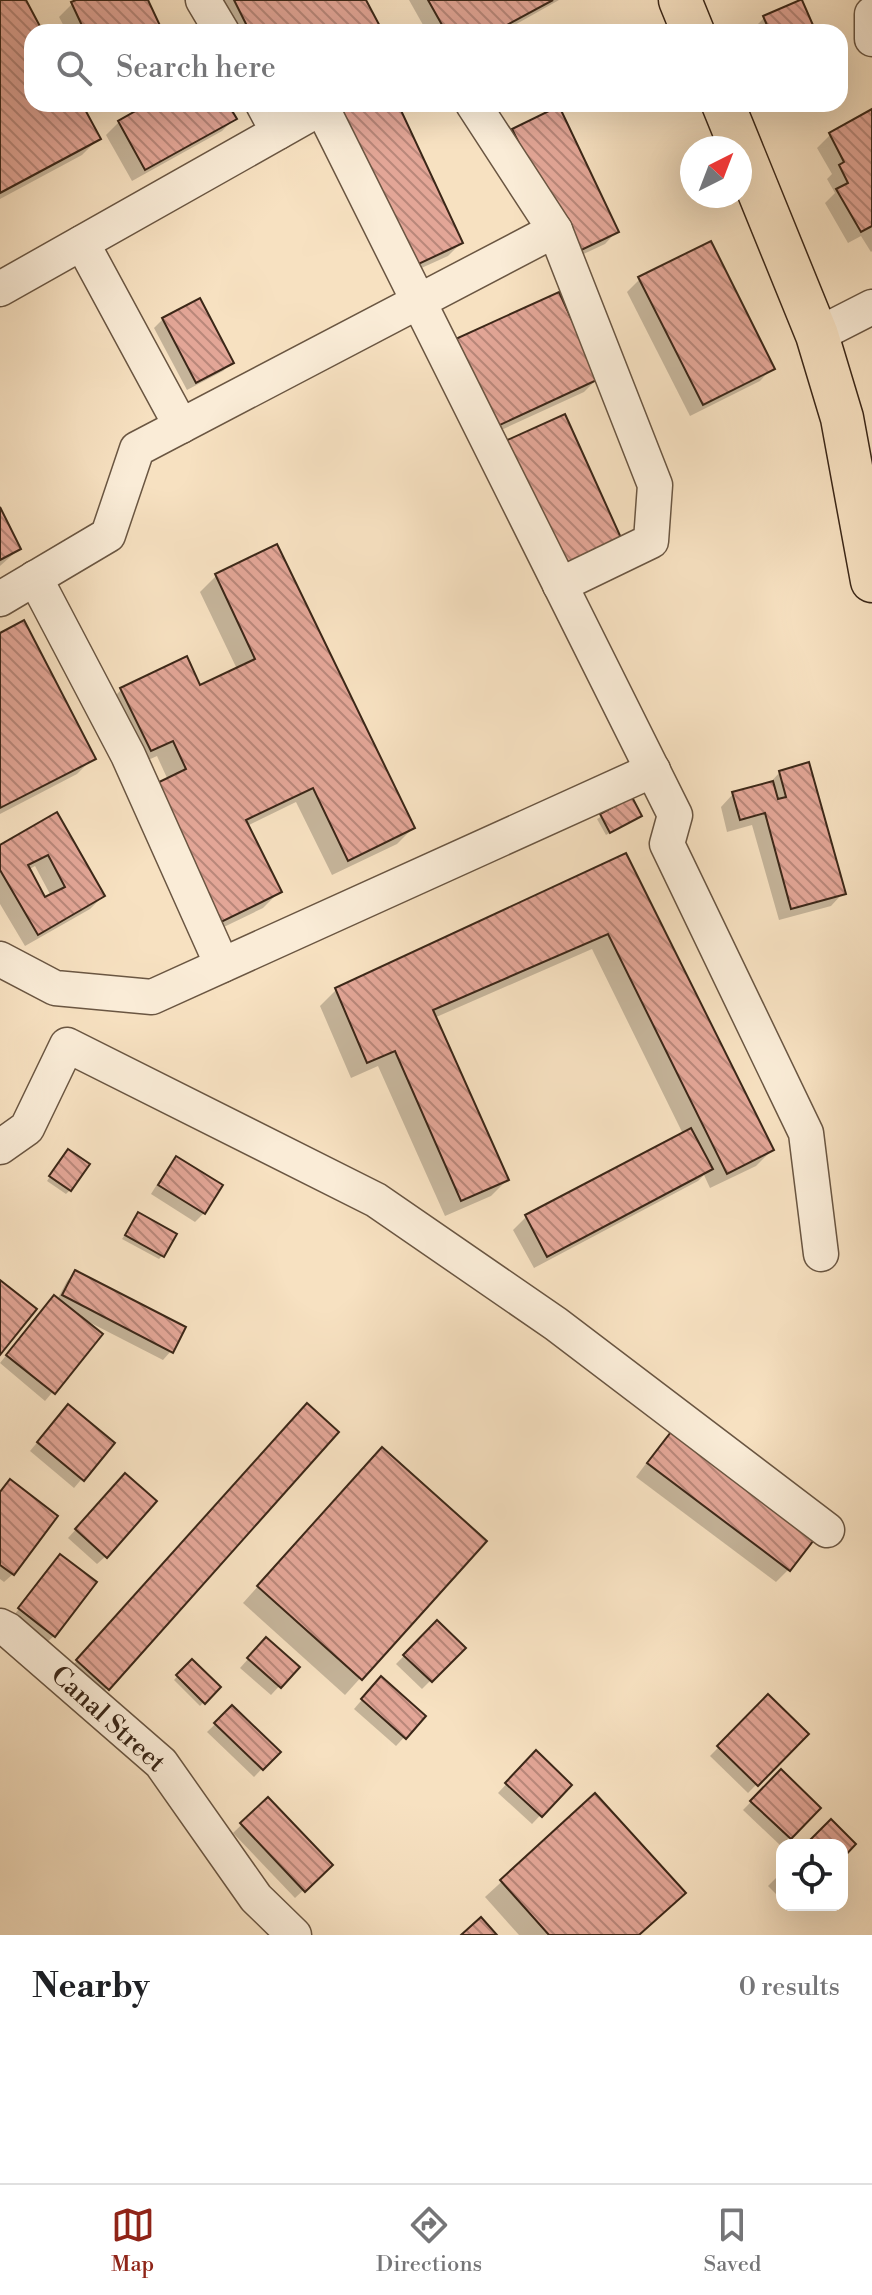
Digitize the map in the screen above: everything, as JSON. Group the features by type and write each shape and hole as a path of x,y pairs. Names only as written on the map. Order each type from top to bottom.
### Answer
{"main road":[{"path":"680,0 690,24"},
{"path":"726,112 817,335 842,418 872,581"}],"street":[{"path":"203,0 217,24"},
{"path":"872,14 872,39"},
{"path":"0,289 82,243 270,118 298,112"},
{"path":"328,112 419,302 675,815 667,844 806,1133 821,1254"},
{"path":"478,112 555,230 655,485 651,541 560,585"},
{"path":"0,599 108,535 137,449 555,230"},
{"path":"82,243 181,426"},
{"path":"817,335 872,307"},
{"path":"35,578 128,755 222,965"},
{"path":"0,959 55,988 152,997 653,770"},
{"path":"0,1147 27,1128 67,1045 376,1200 556,1324 827,1530"},
{"name":"Canal Street","path":"0,1626 161,1763 256,1898 294,1935"}],"building":[{"path":"0,0 26,0 39,24 24,24 24,112 86,112 101,139 0,193"},
{"path":"148,0 159,24 81,24 71,2"},
{"path":"234,0 366,0 379,24 246,24"},
{"path":"428,0 553,0 509,24 442,24"},
{"path":"802,0 812,24 766,24 763,16"},
{"path":"872,109 872,226 861,232 836,189 848,183 839,165 844,162 829,133"},
{"path":"134,112 233,112 237,119 145,170 118,121"},
{"path":"339,112 402,112 463,243 410,268"},
{"path":"547,112 562,112 619,232 573,254 512,129"},
{"path":"711,241 775,369 703,405 638,277"},
{"path":"559,292 599,379 489,430 449,342"},
{"path":"200,298 234,363 196,383 162,318"},
{"path":"565,414 622,540 560,568 503,442"},
{"path":"0,507 21,549 0,560"},
{"path":"277,544 415,828 348,861 313,788 246,820 282,892 217,924 151,786 186,769 173,741 151,751 120,688 187,656 200,685 255,659 215,574"},
{"path":"24,620 96,759 0,808 0,633"},
{"path":"809,762 846,894 791,909 765,813 740,820 732,792 773,781 778,799 786,797 779,771"},
{"path":"632,797 642,816 610,833 600,814"},
{"path":"57,812 105,896 38,935 0,870 0,845","holes":["48,855 65,887 45,897 28,865"]},
{"path":"626,853 774,1150 727,1174 608,934 433,1010 509,1180 461,1201 395,1051 367,1063 335,988"},
{"path":"691,1128 713,1169 547,1257 525,1215"},
{"path":"68,1149 90,1164 71,1191 49,1176"},
{"path":"176,1156 223,1185 205,1214 158,1185"},
{"path":"138,1212 177,1234 164,1257 125,1235"},
{"path":"75,1270 186,1327 173,1353 62,1295"},
{"path":"0,1280 37,1309 0,1355"},
{"path":"54,1295 103,1334 55,1394 6,1355"},
{"path":"307,1403 339,1432 109,1690 76,1660"},
{"path":"68,1404 115,1443 84,1481 37,1442"},
{"path":"678,1423 820,1532 790,1571 647,1463"},
{"path":"382,1447 487,1541 362,1680 257,1586"},
{"path":"125,1473 157,1501 107,1558 75,1529"},
{"path":"10,1479 58,1516 14,1575 0,1565 0,1492"},
{"path":"60,1554 97,1582 55,1637 18,1608"},
{"path":"437,1620 466,1648 432,1682 403,1655"},
{"path":"266,1637 300,1667 281,1688 247,1658"},
{"path":"192,1659 221,1687 205,1704 176,1675"},
{"path":"381,1676 426,1716 406,1739 361,1699"},
{"path":"768,1694 809,1734 758,1786 717,1746"},
{"path":"232,1705 281,1752 263,1770 214,1723"},
{"path":"536,1750 572,1785 542,1817 505,1783"},
{"path":"781,1769 821,1808 791,1839 750,1801"},
{"path":"595,1793 686,1893 639,1935 549,1935 500,1880"},
{"path":"268,1797 333,1865 305,1892 240,1823"},
{"path":"831,1819 856,1844 848,1853 848,1839 811,1839"},
{"path":"481,1917 497,1935 461,1935"}]}
